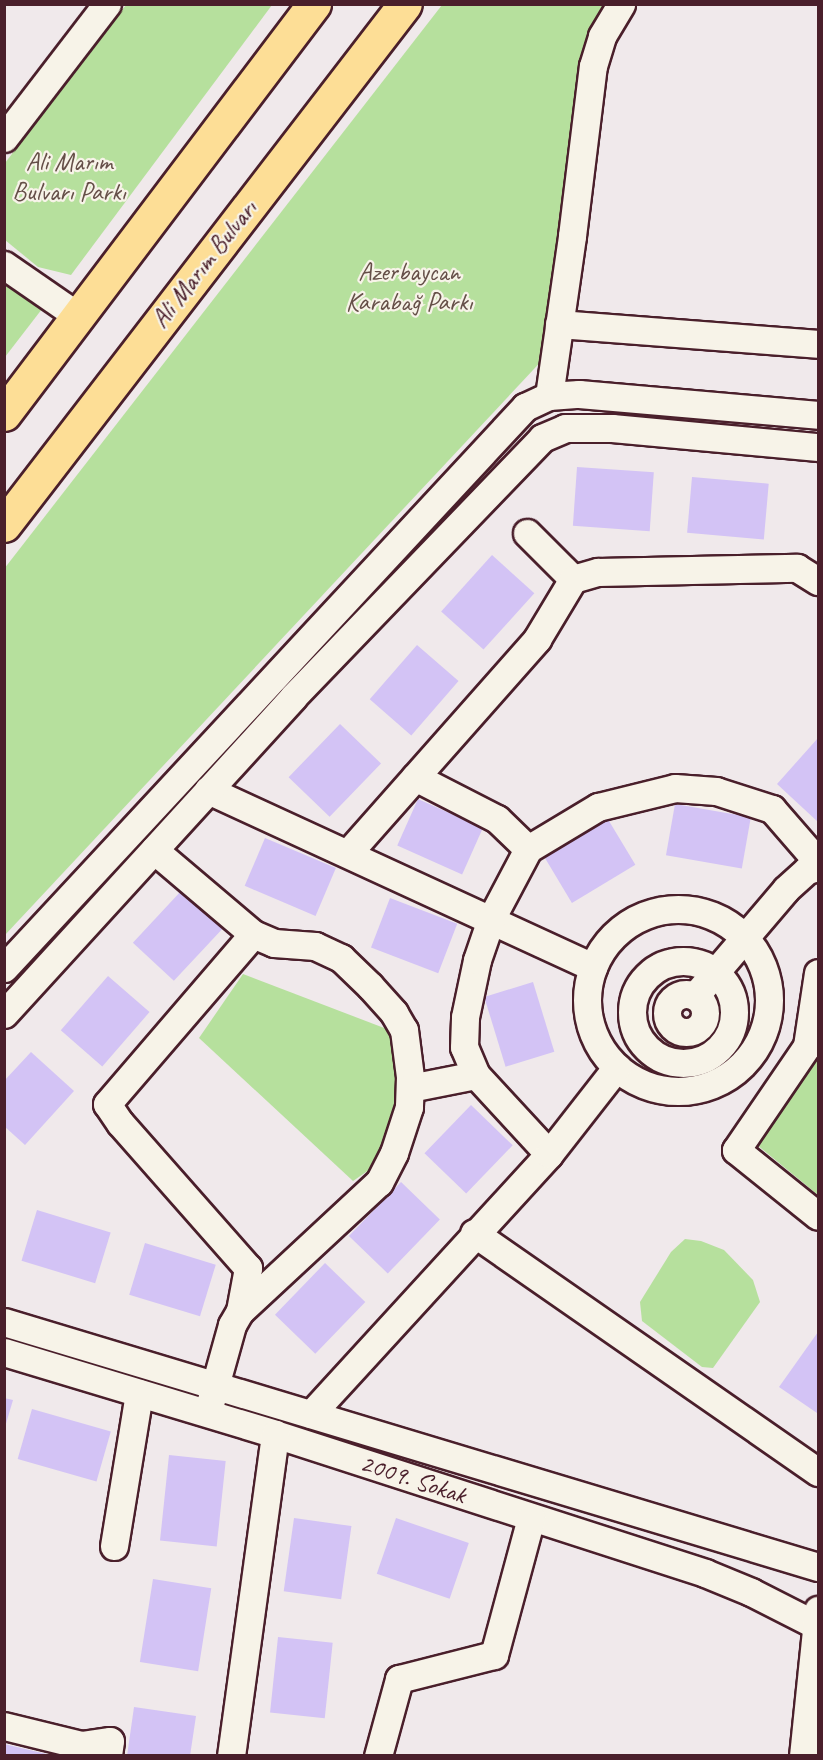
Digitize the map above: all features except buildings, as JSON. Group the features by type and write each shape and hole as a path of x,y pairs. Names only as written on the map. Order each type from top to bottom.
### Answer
{"main road":[{"path":"4,414 314,4"},
{"name":"Ali Marım Bulvarı","path":"4,525 405,4"}],"street":[{"path":"4,138 107,4"},
{"path":"549,396 593,66 602,36 621,4"},
{"path":"4,265 78,316"},
{"path":"559,324 819,344"},
{"path":"4,968 525,407 549,396 579,394 819,415"},
{"path":"4,1014 293,697 483,500 529,449 553,431 577,427 612,428 819,447"},
{"path":"527,533 573,579"},
{"path":"348,853 537,639 573,579 598,572 797,568 819,580"},
{"path":"415,777 497,819 528,849"},
{"path":"549,1154 476,1075 464,1047 465,1017 477,960 491,919 528,849 598,807 675,788 716,791 772,809 819,862"},
{"path":"208,790 593,967"},
{"path":"154,850 253,934 274,943 315,946 341,958 394,1013 404,1030 410,1088 409,1107 394,1153 379,1182 240,1311 232,1325 208,1413"},
{"path":"749,943 807,870 819,867"},
{"path":"654,1087 675,1029 667,1017 670,1003 681,995 694,996 714,971 819,881"},
{"path":"671,909 697,910 721,919 749,943 768,978 770,1004 766,1029 754,1052 736,1071 714,1084 689,1090 654,1087 638,1082 617,1067 603,1051 592,1031 587,999 593,967 605,945 623,926 646,914 671,909"},
{"path":"240,1311 248,1268 120,1123 107,1104 253,934"},
{"path":"680,961 698,963 714,971 726,983 734,1002 734,1022 726,1040 703,1059 684,1064 664,1060 648,1050 634,1027 632,1009 640,983 662,965 680,961"},
{"path":"818,973 807,1046 736,1150 819,1216"},
{"path":"311,1414 368,1355 474,1233 549,1154 617,1067"},
{"path":"410,1088 476,1075"},
{"path":"474,1233 819,1472"},
{"name":"2009. Sokak","path":"4,1322 819,1567"},
{"name":"2009. Sokak","path":"4,1352 275,1434 705,1573 817,1620"},
{"path":"114,1546 132,1390 131,1362"},
{"path":"231,1755 275,1434"},
{"path":"378,1755 399,1680 494,1655 531,1518"},
{"path":"803,1755 817,1620"},
{"path":"4,1726 84,1750 110,1740 108,1755"}],"green space":[{"name":"Ali Marım Bulvarı Parkı","path":"126,5 272,5 71,275 38,267 5,240 5,163"},
{"name":"Azerbaycan Karabağ Parkı","path":"442,5 608,5 548,354 5,935 4,569"},
{"name":"Ali Marım Bulvarı Parkı","path":"4,281 42,309 5,357 4,357"},
{"path":"243,974 392,1031 399,1080 392,1129 369,1170 353,1181 199,1038"},
{"path":"818,1058 818,1195 757,1145"},
{"path":"685,1239 701,1241 724,1250 753,1280 760,1302 713,1368 702,1367 642,1321 640,1302 671,1252"}]}
